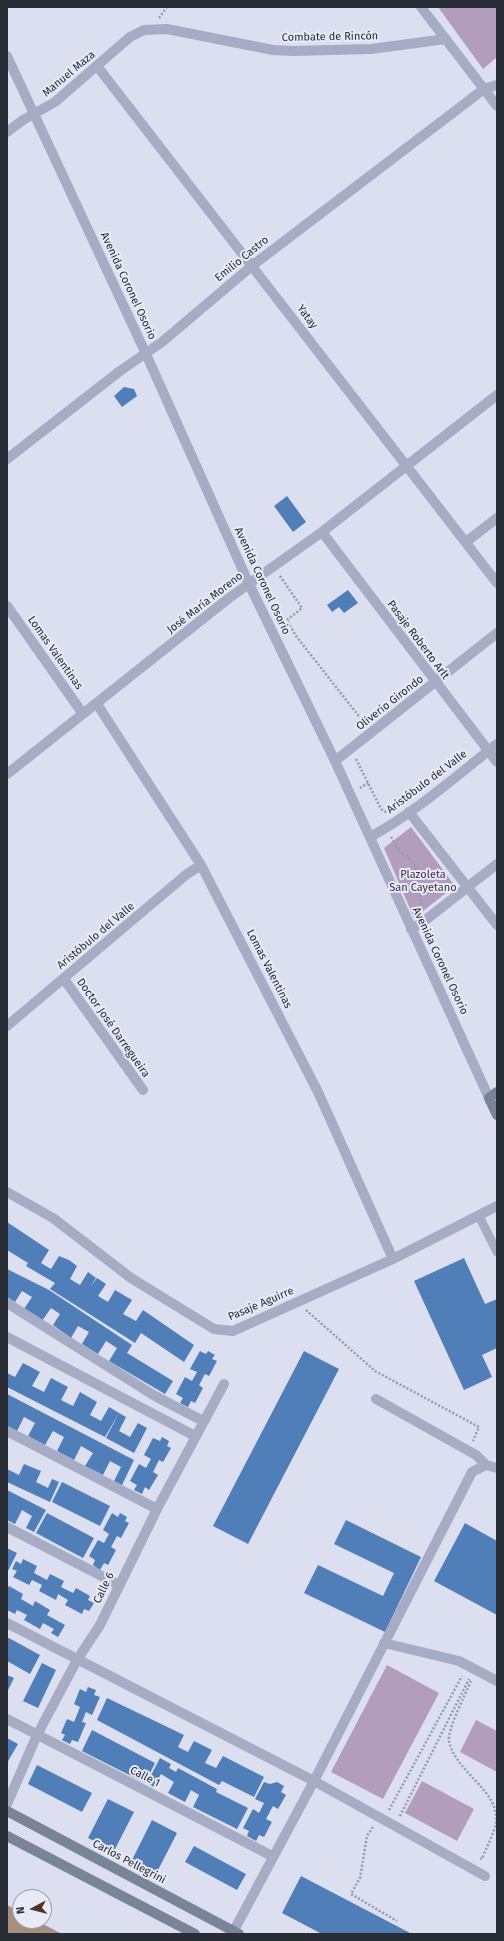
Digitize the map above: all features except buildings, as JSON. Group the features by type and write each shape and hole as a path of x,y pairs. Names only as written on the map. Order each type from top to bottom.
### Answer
{"main road":[{"name":"Avenida Coronel Osorio","path":"493,1095 497,1115"},
{"name":"Carlos Pellegrini","path":"7,1811 235,1933"},
{"path":"7,1836 195,1934"}],"street":[{"path":"421,7 497,106"},
{"name":"Combate de Rincón","path":"144,30 167,29 273,50 293,52 371,49 446,40"},
{"name":"Manuel Maza","path":"7,132 56,102 130,37 144,30"},
{"name":"Avenida Coronel Osorio","path":"7,56 146,354 249,584 335,761 412,929 493,1095"},
{"name":"Yatay","path":"98,66 253,265 405,466 497,583"},
{"name":"Emilio Castro","path":"7,460 120,371 146,354 253,265 484,89 497,85"},
{"name":"José María Moreno","path":"7,774 249,584 274,568 322,532 497,395"},
{"path":"466,542 497,518"},
{"name":"Pasaje Roberto Arlt","path":"322,532 497,762"},
{"name":"Lomas Valentinas","path":"7,606 83,714"},
{"name":"Oliverio Girondo","path":"335,761 497,634"},
{"name":"Lomas Valentinas","path":"97,704 201,865 315,1085 393,1259"},
{"name":"Aristóbulo del Valle","path":"370,837 387,828 409,812 497,744"},
{"path":"409,812 497,925"},
{"path":"412,929 468,888 497,864"},
{"name":"Aristóbulo del Valle","path":"7,1026 187,874 201,865"},
{"name":"Doctor José Darregueira","path":"64,979 143,1090"},
{"name":"Pasaje Aguirre","path":"7,1192 52,1218 131,1278 214,1329 233,1331 393,1259 497,1206"},
{"path":"7,1303 155,1396 203,1421"},
{"path":"7,1337 195,1436"},
{"name":"Calle 6","path":"7,1804 37,1735 77,1660 100,1624 157,1509 224,1384"},
{"path":"376,1399 476,1455 486,1465 497,1468"},
{"path":"7,1431 157,1509"},
{"path":"235,1933 272,1856 314,1781 472,1472 486,1465"},
{"path":"7,1527 119,1585"},
{"path":"7,1623 314,1781 485,1876"},
{"path":"384,1644 455,1660 497,1682"},
{"name":"Calle 1","path":"7,1719 272,1856"}],"lane":[{"path":"479,1216 497,1252"}],"path":[{"path":"274,568 302,608 288,620 296,636 371,732"},
{"path":"351,749 381,809 396,820"},
{"path":"387,828 399,851 410,858 418,870 423,922"},
{"path":"297,1303 375,1371 478,1427 469,1451"},
{"path":"460,1673 470,1678"},
{"path":"389,1811 463,1675"},
{"path":"400,1816 470,1678"},
{"path":"470,1678 472,1680 450,1731 449,1740 454,1756 462,1768 485,1790 495,1811 496,1822 482,1859 475,1856"},
{"path":"397,1921 351,1894 360,1878 367,1836 379,1818 386,1809 407,1820"}],"green space":[{"path":"438,7 497,7 497,57 483,69"},
{"name":"Plazoleta San Cayetano","path":"411,827 455,886 414,918 384,848"},
{"path":"387,1665 439,1693 383,1799 331,1772"},
{"path":"476,1720 497,1731 497,1772 460,1752"},
{"path":"422,1781 474,1809 457,1841 405,1813"}],"shaded area":[{"path":"7,1905 12,1908 12,1929 52,1929 62,1934 7,1934"}]}
